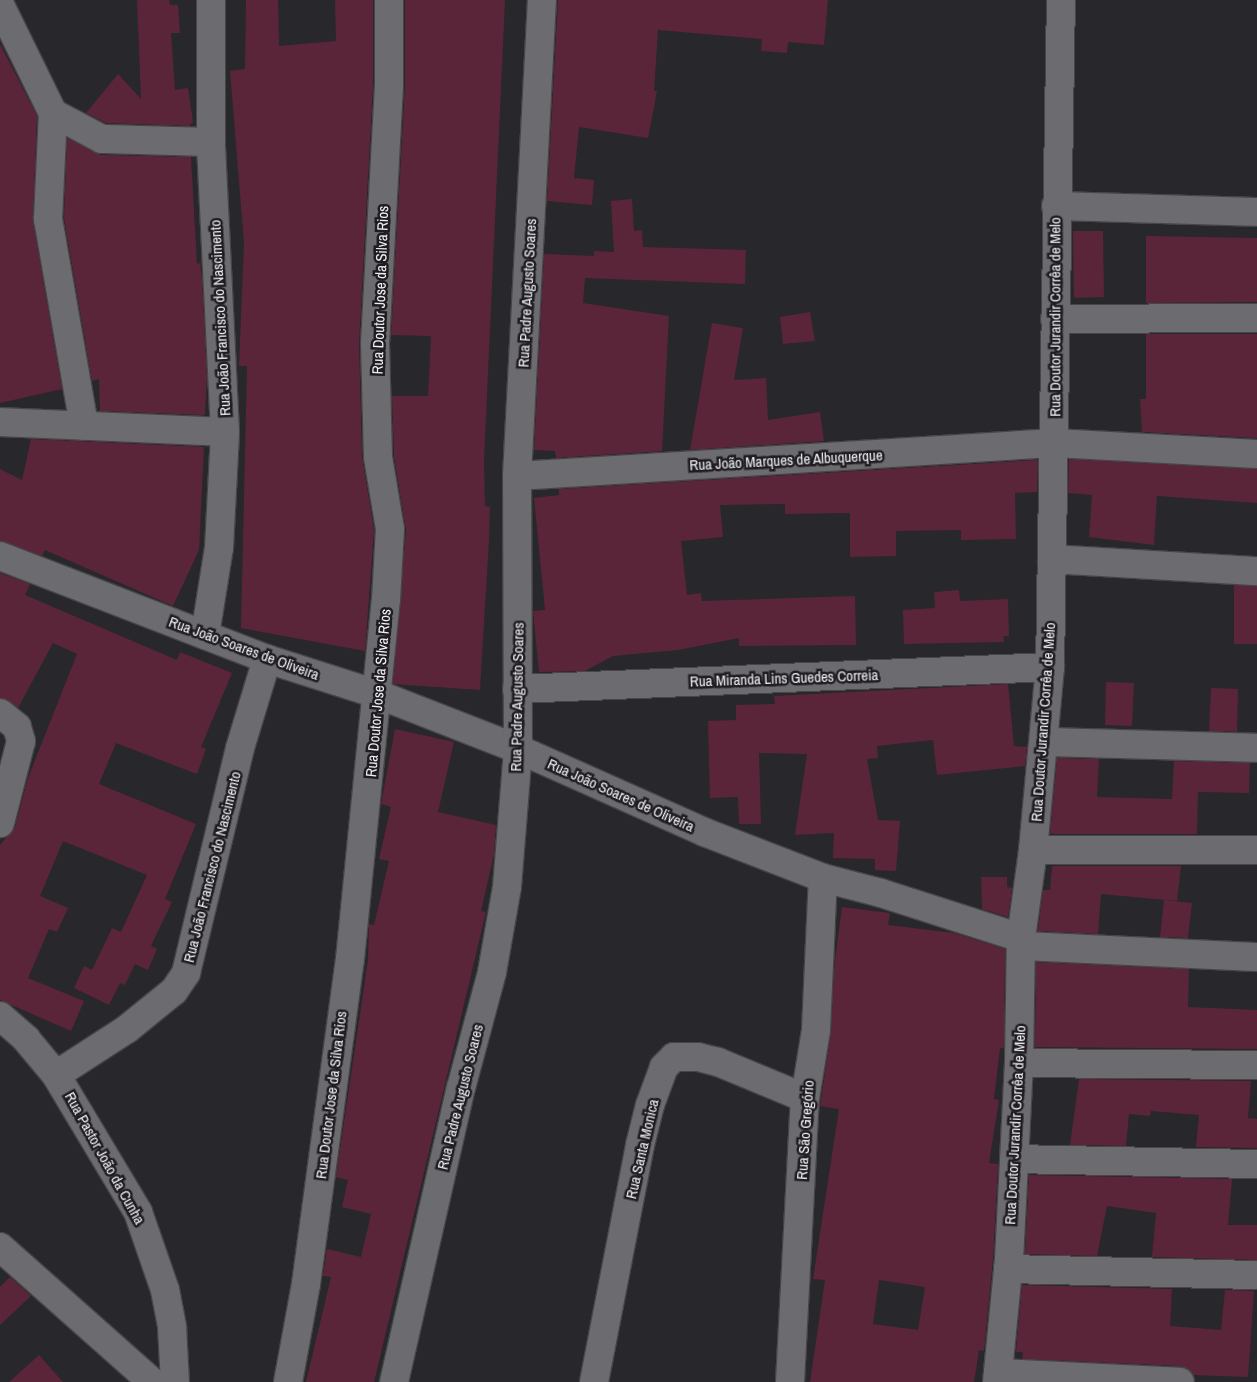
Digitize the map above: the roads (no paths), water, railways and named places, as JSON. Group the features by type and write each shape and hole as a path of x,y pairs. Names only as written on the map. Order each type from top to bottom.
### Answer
{"street":[{"name":"Rua João Francisco do Nascimento","path":"206,635 219,548 225,432 212,142 211,0"},
{"name":"Rua Doutor Jose da Silva Rios","path":"288,1382 306,1284 350,959 377,694 390,529 378,456 375,344 389,85 389,0"},
{"name":"Rua Padre Augusto Soares","path":"394,1382 461,1088 492,972 507,887 518,749 517,476 542,0"},
{"name":"Rua Doutor Jurandir Corrêa de Melo","path":"997,1377 1008,1269 1019,1063 1021,942 1033,850 1050,666 1056,206 1062,0"},
{"path":"0,5 8,48 52,113 102,139 212,142"},
{"path":"52,113 48,219 84,426"},
{"path":"1056,206 1257,212"},
{"path":"1055,319 1257,318"},
{"path":"0,422 225,432"},
{"name":"Rua João Marques de Albuquerque","path":"517,476 1054,444 1257,454"},
{"name":"Rua João Soares de Oliveira","path":"0,556 267,659 377,694 518,749 704,832 823,878 881,893 1021,942 1257,957"},
{"path":"1052,559 1257,571"},
{"name":"Rua João Francisco do Nascimento","path":"56,1074 140,1019 174,991 186,974 240,748 267,659"},
{"name":"Rua Miranda Lins Guedes Correia","path":"517,689 1050,666"},
{"path":"0,713 17,727 21,741 0,824"},
{"path":"1044,742 1257,748"},
{"path":"1033,850 1257,850"},
{"name":"Rua São Gregório","path":"790,1382 805,1098 816,1030 823,878"},
{"name":"Rua Pastor João da Cunha","path":"0,1016 26,1039 56,1074 86,1120 141,1220 165,1290 172,1327 176,1382"},
{"name":"Rua Santa Monica","path":"594,1382 640,1145 650,1105 664,1067 674,1057 698,1057 718,1062 805,1098"},
{"path":"1019,1063 1257,1065"},
{"path":"1014,1159 1257,1164"},
{"path":"0,1247 152,1382"},
{"path":"1008,1269 1255,1275"},
{"path":"997,1377 1180,1382"}]}
